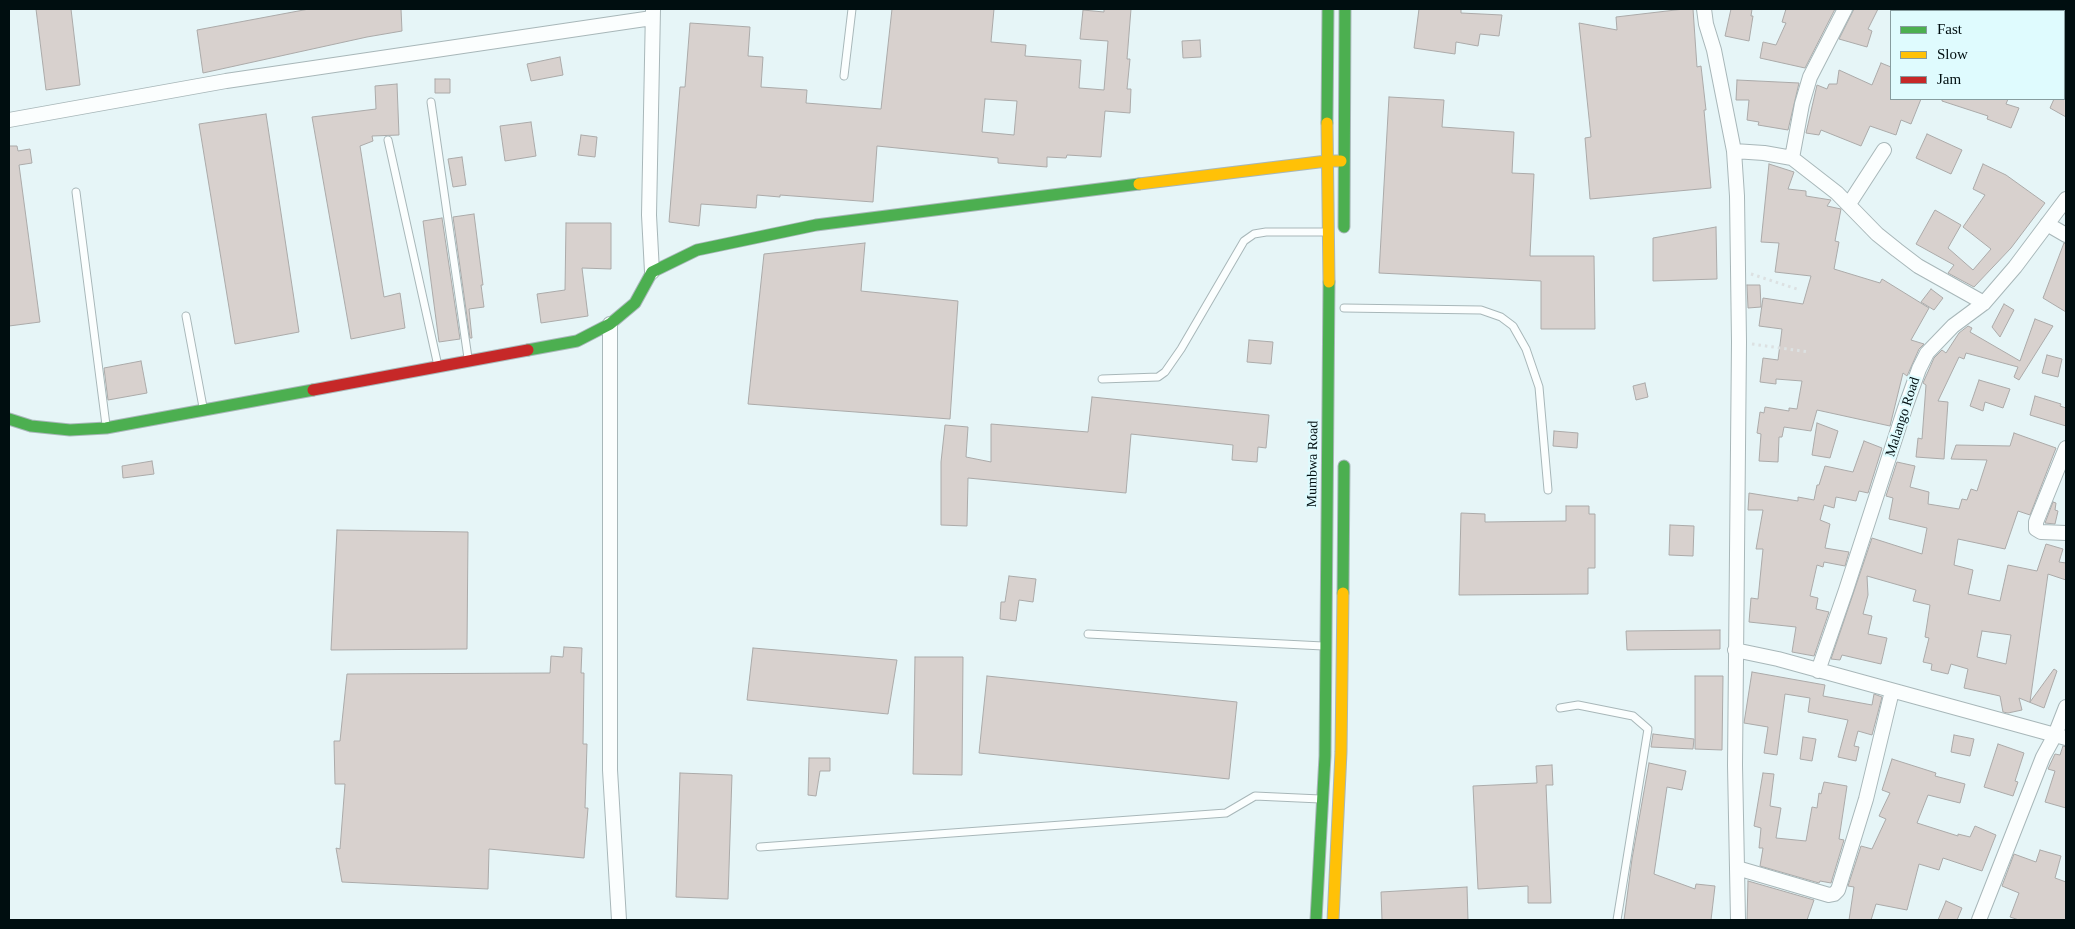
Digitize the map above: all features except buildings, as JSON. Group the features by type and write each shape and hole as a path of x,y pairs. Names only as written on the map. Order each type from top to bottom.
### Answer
{"main road":[{"name":"Mumbwa Road","path":"1316,920 1323,799 1326,646 1328,9"},
{"path":"1344,239 1346,9"},
{"path":"9,419 31,426 70,430 106,428 577,341 610,324 635,303 652,272 697,250 816,225 1344,160"},
{"path":"1333,920 1342,752 1344,456"}],"street":[{"path":"1704,9 1734,152 1738,196 1739,342 1735,650 1738,920"},
{"path":"1792,158 1802,104 1810,76 1845,9"},
{"path":"9,120 226,81 653,13 650,215 652,272"},
{"path":"1848,204 1884,150"},
{"path":"1734,152 1757,152 1792,158 1848,204 1877,234 1918,266 1984,303"},
{"name":"Malango Road","path":"1818,670 1919,369 1927,353 1953,326 1984,303 2015,267 2066,199"},
{"path":"2047,224 2066,235"},
{"path":"610,324 610,770 619,920"},
{"path":"2066,448 2036,522 2036,529 2041,532 2066,533"},
{"path":"1735,650 1818,670 2061,736"},
{"path":"1737,868 1829,895 1834,894 1838,890 1866,800 1892,691"},
{"path":"1979,920 2043,757 2061,736 2066,707"}],"lane":[{"path":"844,76 852,9"},
{"path":"431,102 469,361"},
{"path":"388,140 438,366"},
{"path":"76,192 106,428"},
{"path":"1102,379 1158,377 1165,372 1244,241 1254,234 1266,232 1328,232"},
{"path":"1344,308 1481,310 1502,317 1513,326 1526,349 1539,387 1548,490"},
{"path":"186,316 203,410"},
{"path":"1088,634 1326,646"},
{"path":"1560,708 1578,705 1633,716 1648,729 1616,920"},
{"path":"760,847 1226,813 1255,796 1323,799"}],"path":[{"path":"1739,270 1797,289"},
{"path":"1739,342 1809,352"}],"traffic: fast":[{"path":"1327,123 1328,9"},
{"path":"1344,227 1345,9"},
{"path":"528,350 577,341 610,324 635,303 652,272 697,250 816,225 1139,184"},
{"path":"1316,920 1325,756 1329,282"},
{"path":"9,419 31,426 70,430 106,428 313,390"},
{"path":"1343,593 1344,466"}],"traffic: slow":[{"path":"1327,123 1329,282"},
{"path":"1139,184 1327,161 1341,161"},
{"path":"1333,920 1341,752 1343,593"}],"traffic: jam":[{"path":"313,390 528,350"}]}
